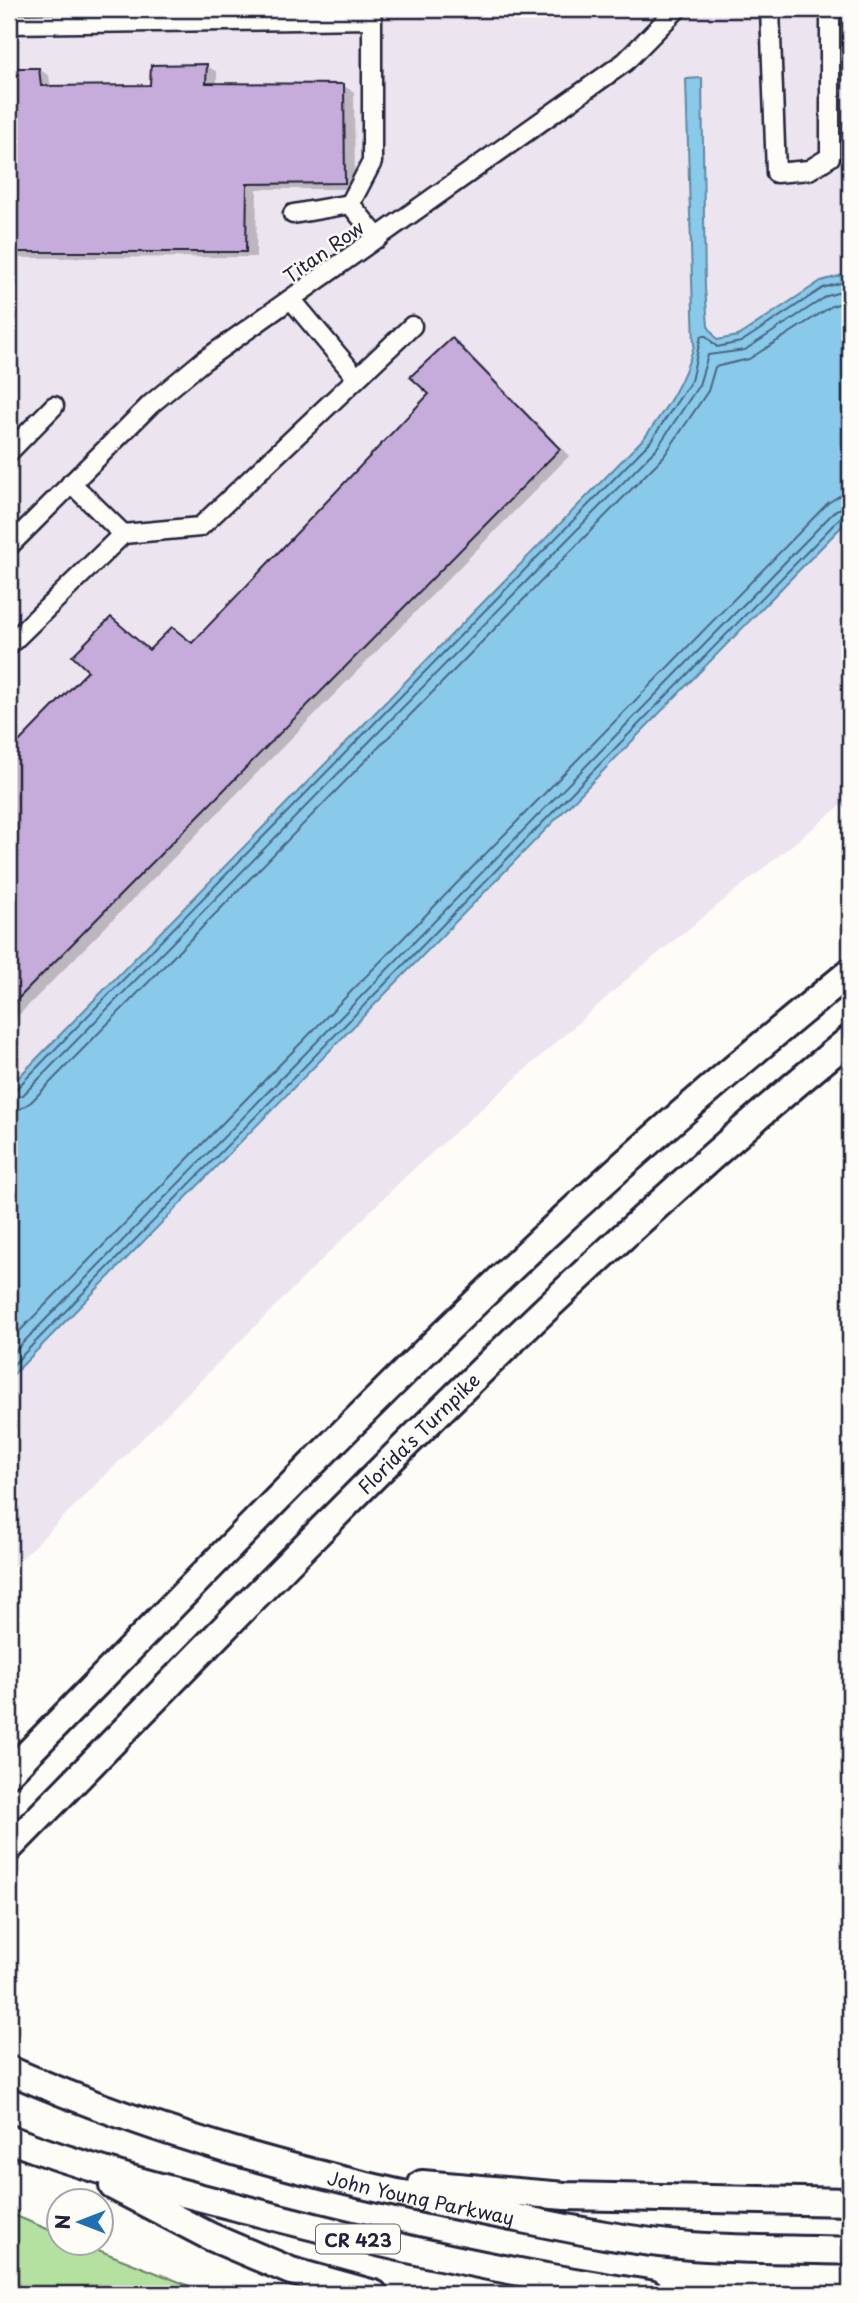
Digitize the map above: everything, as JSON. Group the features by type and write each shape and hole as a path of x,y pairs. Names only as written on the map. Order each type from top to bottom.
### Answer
{"highway":[{"path":"9,1773 339,1437 538,1243 759,1047 850,972"},
{"name":"Florida's Turnpike","path":"9,1848 385,1464 516,1336 687,1178 850,1039"},
{"name":"John Young Parkway","path":"9,2070 169,2133 293,2169 555,2225 690,2246 850,2251"},
{"name":"CR 423","path":"9,2139 71,2164 400,2250 524,2275 649,2294"},
{"path":"71,2164 211,2237 292,2271 374,2294"},
{"path":"293,2169 565,2196 850,2202"}],"street":[{"name":"Titan Row","path":"9,546 161,395 203,361 625,62 677,9"},
{"path":"770,9 776,173 809,170 830,157 830,15 826,9"},
{"path":"9,24 91,16 272,14 372,19 373,162 350,204"},
{"path":"350,204 378,238"},
{"path":"293,214 350,204"},
{"path":"291,299 357,378"},
{"path":"9,645 123,534 200,527 412,326"},
{"path":"9,452 54,406"},
{"path":"71,483 123,534"}],"shaded area":[{"path":"9,9 850,9 850,798 634,973 408,1174 9,1571"}],"green space":[{"path":"9,2213 46,2229 46,2258 116,2257 210,2294 9,2294"}],"water":[{"path":"702,78 705,288 708,326 717,340 738,336 821,281 850,273 850,518 9,1379 9,1087 645,437 661,415 680,383 694,346 686,79"}],"building":[{"path":"207,64 206,83 344,84 345,183 247,184 246,252 9,252 9,68 39,68 41,86 150,85 151,65"},
{"path":"452,338 560,449 9,1008 9,752 88,671 72,656 111,617 149,650 172,627 192,643 429,394 410,377"}]}
